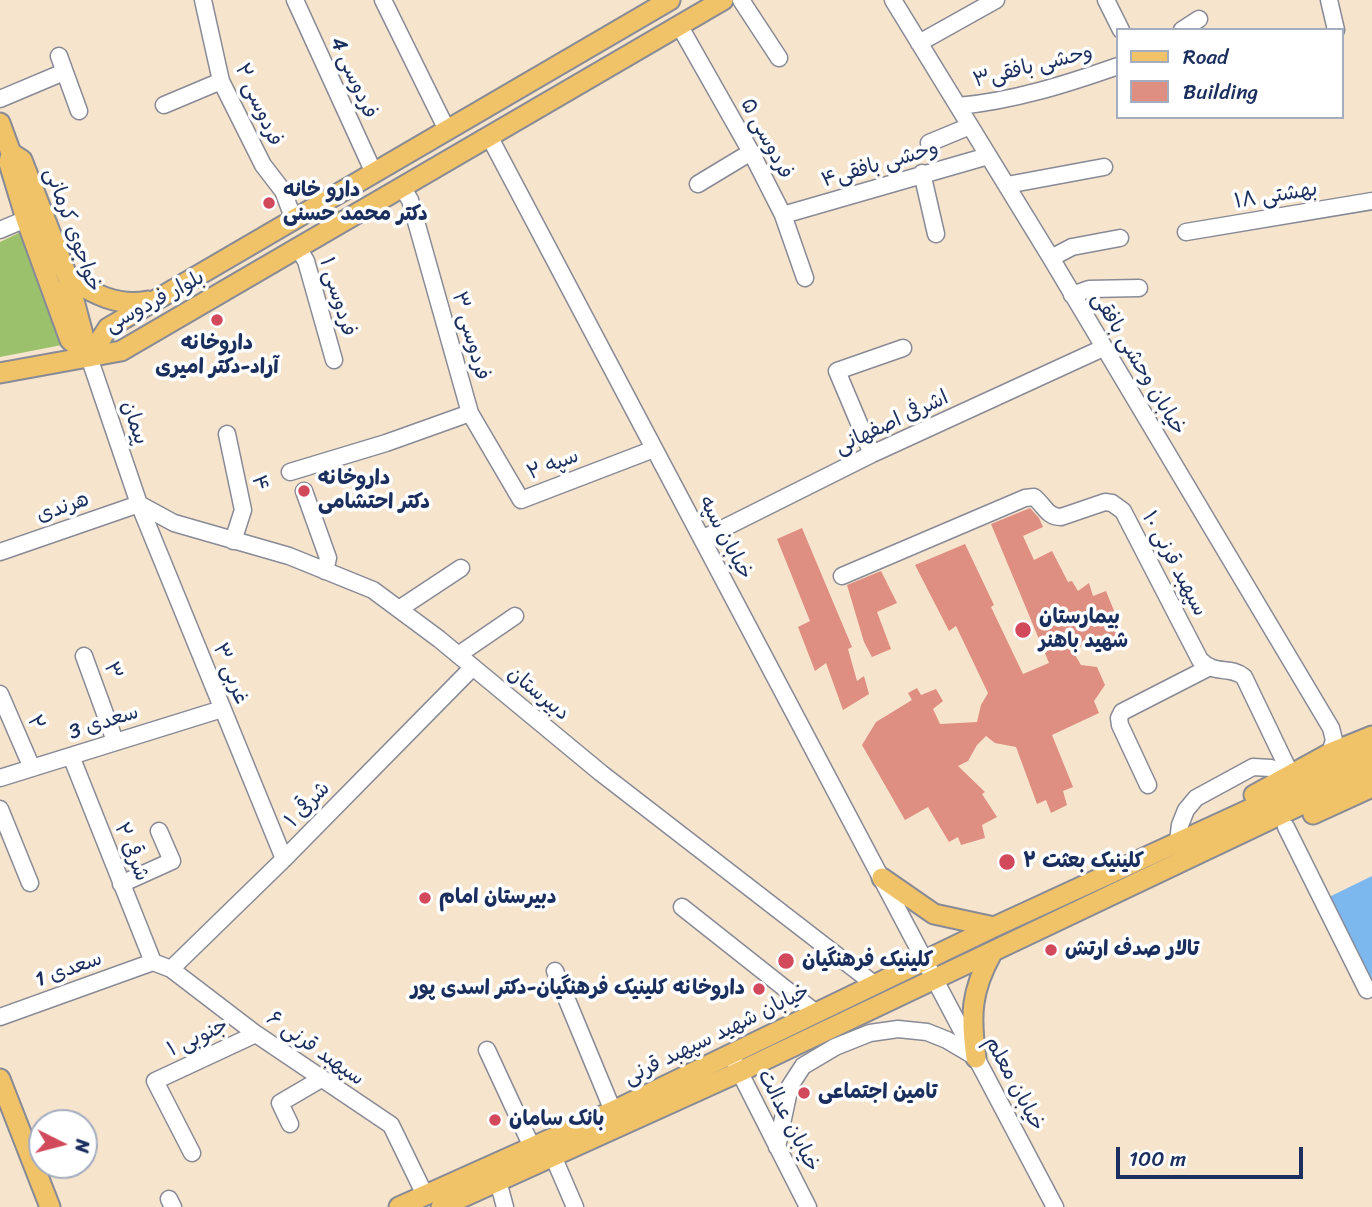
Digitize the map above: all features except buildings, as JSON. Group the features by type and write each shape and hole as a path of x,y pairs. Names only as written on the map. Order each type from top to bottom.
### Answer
{"main road":[{"name":"بلوار فردوسی","path":"89,357 108,328 670,0"},
{"name":"بلوار فردوسی","path":"89,357 121,351 723,0"},
{"path":"476,113 489,136"},
{"path":"0,123 11,153"},
{"name":"خواجوی کرمانی","path":"11,153 22,160 68,278 89,357 70,340 26,219 9,163 11,153"},
{"path":"68,278 92,293 117,303 156,300"},
{"path":"0,373 89,357"},
{"path":"1286,797 1330,753 1372,736"},
{"path":"1286,797 1372,752"},
{"path":"1286,797 1372,771"},
{"path":"1286,797 1372,787"},
{"name":"خیابان شهید سپهبد قرنی","path":"441,1207 553,1156 735,1063 817,1013 874,984 1217,823 1254,794 1286,797"},
{"name":"خیابان شهید سپهبد قرنی","path":"399,1207 613,1111 935,980 1242,834 1286,797"},
{"path":"881,878 934,914 994,927"},
{"path":"976,1058 971,1025 973,999 979,976 992,953"},
{"path":"0,1079 50,1207"}],"street":[{"name":"فردوسی ۲","path":"203,0 221,81 262,166 283,191 293,220"},
{"name":"فردوسی 4","path":"295,0 374,173"},
{"path":"383,0 447,130"},
{"path":"741,0 779,58"},
{"name":"خیابان وحشی بافقی","path":"894,0 1331,728 1334,740 1330,753"},
{"path":"919,43 996,0"},
{"path":"1107,0 1120,28"},
{"path":"1329,0 1336,28"},
{"path":"1185,28 1199,19"},
{"name":"فردوسی ۵","path":"679,25 751,152 783,215 805,278"},
{"path":"59,56 79,111"},
{"name":"وحشی بافقی۳","path":"958,106 978,105 1068,84 1116,67"},
{"path":"0,99 64,72"},
{"path":"163,104 221,81"},
{"path":"929,143 970,126"},
{"name":"خیابان سپه","path":"489,136 925,960"},
{"path":"698,184 751,152"},
{"name":"وحشی بافقی۴","path":"783,215 988,156"},
{"path":"1007,186 1104,167"},
{"path":"922,173 936,234"},
{"name":"فردوسی ۳","path":"290,472 386,443 470,413 410,200 402,187"},
{"name":"بهشتی ۱۸","path":"1186,232 1372,201"},
{"path":"0,230 26,219"},
{"path":"1051,258 1072,247 1120,238"},
{"name":"فردوسی ۱","path":"298,248 306,261 334,360"},
{"path":"1072,295 1089,289 1139,288"},
{"path":"872,454 837,371 903,348"},
{"name":"اشرفی اصفهانی","path":"702,539 872,454 1103,348"},
{"name":"پیمان","path":"89,357 139,504"},
{"name":"سپه ۲","path":"470,413 521,500 654,449"},
{"name":"۴","path":"227,433 243,509 233,541"},
{"path":"304,491 328,558 325,571"},
{"name":"سپهبد قرنی ۱۰","path":"842,576 1025,498 1034,498 1042,504 1046,513 1055,517 1105,502 1112,503 1123,511 1200,660 1208,668"},
{"name":"دبیرستان","path":"139,504 174,523 289,556 373,590 458,655 601,773 874,984"},
{"name":"هرندی","path":"0,552 139,504"},
{"name":"۳ غربی","path":"139,504 284,859"},
{"path":"398,609 461,568"},
{"path":"458,655 515,616"},
{"name":"۳","path":"83,656 115,741"},
{"name":"شرقی ۱","path":"171,969 284,859 472,667"},
{"path":"1148,785 1120,725 1122,712 1208,668 1237,671 1244,677 1286,797 1367,990"},
{"name":"۲","path":"0,694 32,768"},
{"name":"سعدی 3","path":"0,778 222,709"},
{"name":"شرقی ۲","path":"71,756 153,962"},
{"path":"1178,841 1186,810 1196,797 1253,767 1271,768 1286,797"},
{"path":"0,809 30,883"},
{"path":"121,884 172,861 159,831"},
{"path":"682,907 817,1013"},
{"name":"خیابان معلم","path":"925,960 1055,1207"},
{"name":"سپهبد قرنی ۶","path":"153,962 171,969 256,1034 391,1125 425,1195"},
{"name":"سعدی 1","path":"0,1017 153,962"},
{"path":"555,971 613,1111"},
{"path":"777,1147 790,1087 803,1066 835,1047 870,1033 898,1028 927,1032 947,1040 976,1058"},
{"name":"۱ جنوبی","path":"192,1153 155,1081 256,1034"},
{"path":"487,1050 532,1147"},
{"name":"خیابان عدالت","path":"735,1063 808,1207"},
{"path":"290,1124 280,1103 321,1080"},
{"path":"553,1156 575,1207"},
{"path":"498,1181 505,1207"}],"green space":[{"path":"25,230 67,344 0,357 0,242"}],"water":[{"path":"1372,876 1372,985 1325,899"}],"place":[{"name":"دارو خانه دکتر محمد حسنی","path":"269,203"},
{"name":"داروخانه آراد-دکتر امیری","path":"217,320"},
{"name":"داروخانه دکتر احتشامی","path":"304,491"},
{"name":"بیمارستان شهید باهنر","path":"1023,630"},
{"name":"کلینیک بعثت ۲","path":"1007,862"},
{"name":"دبیرستان امام","path":"425,898"},
{"name":"تالار صدف ارتش","path":"1051,950"},
{"name":"کلینیک فرهنگیان","path":"786,961"},
{"name":"داروخانه کلینیک فرهنگیان-دکتر اسدی پور","path":"759,989"},
{"name":"تامین اجتماعی","path":"804,1093"},
{"name":"بانک سامان","path":"495,1120"}]}
